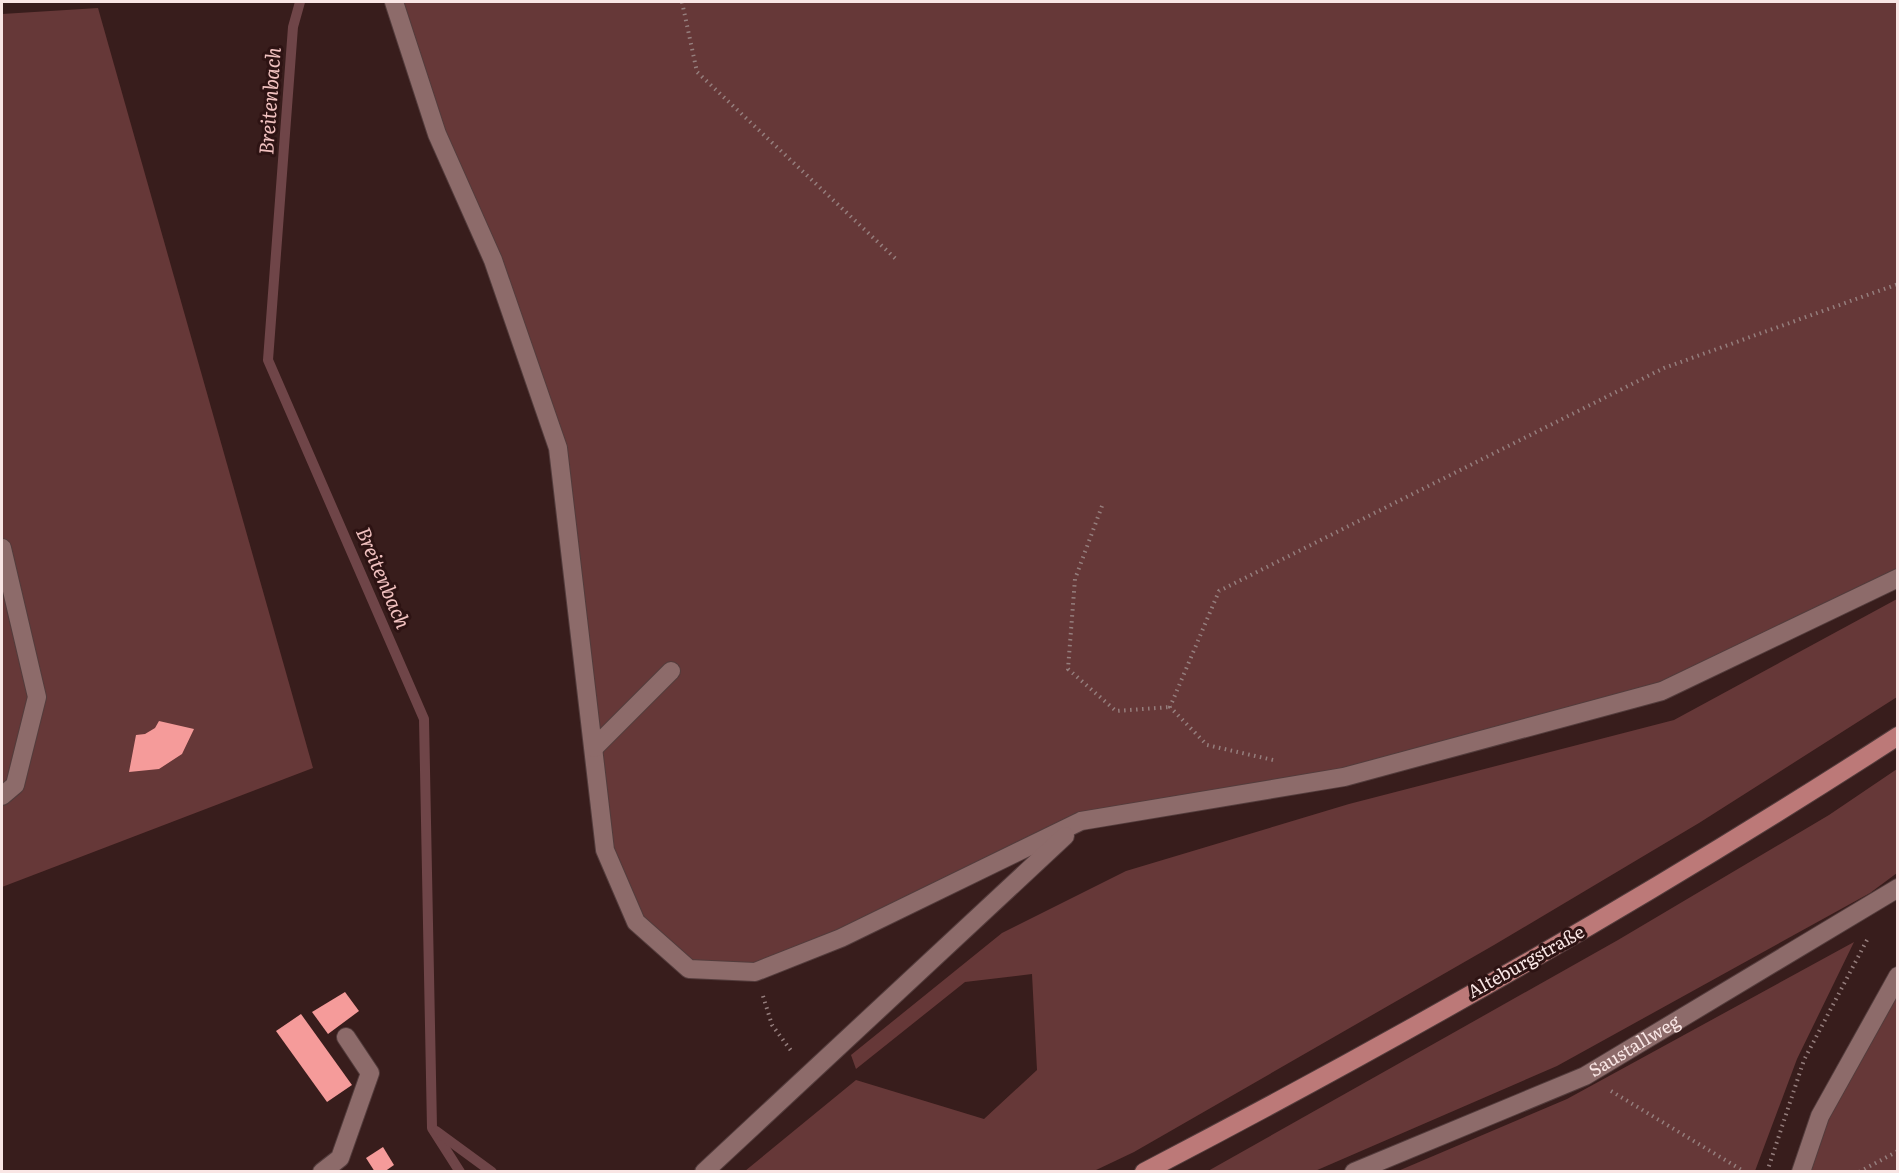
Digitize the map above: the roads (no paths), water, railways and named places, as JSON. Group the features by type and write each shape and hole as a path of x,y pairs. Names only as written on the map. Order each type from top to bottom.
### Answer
{"main road":[{"name":"Alteburgstraße","path":"1144,1172 1285,1097 1606,918 1898,736"}],"lane":[{"path":"394,2 437,135 493,260 558,448 605,850 636,922 689,969 755,972 841,938 1081,821 1344,777 1662,691 1898,578"},
{"path":"2,548 37,697 15,785 2,796"},
{"path":"594,748 671,671"},
{"path":"704,1172 1081,821"},
{"name":"Saustallweg","path":"1354,1172 1585,1076 1898,888"},
{"path":"1801,1172 1820,1116 1898,976"},
{"path":"322,1172 340,1158 370,1073 346,1036"}],"waterway":[{"name":"Breitenbach","path":"300,2 293,27 268,360 424,719 432,1128 460,1172"},
{"path":"436,1131 492,1172"}]}
